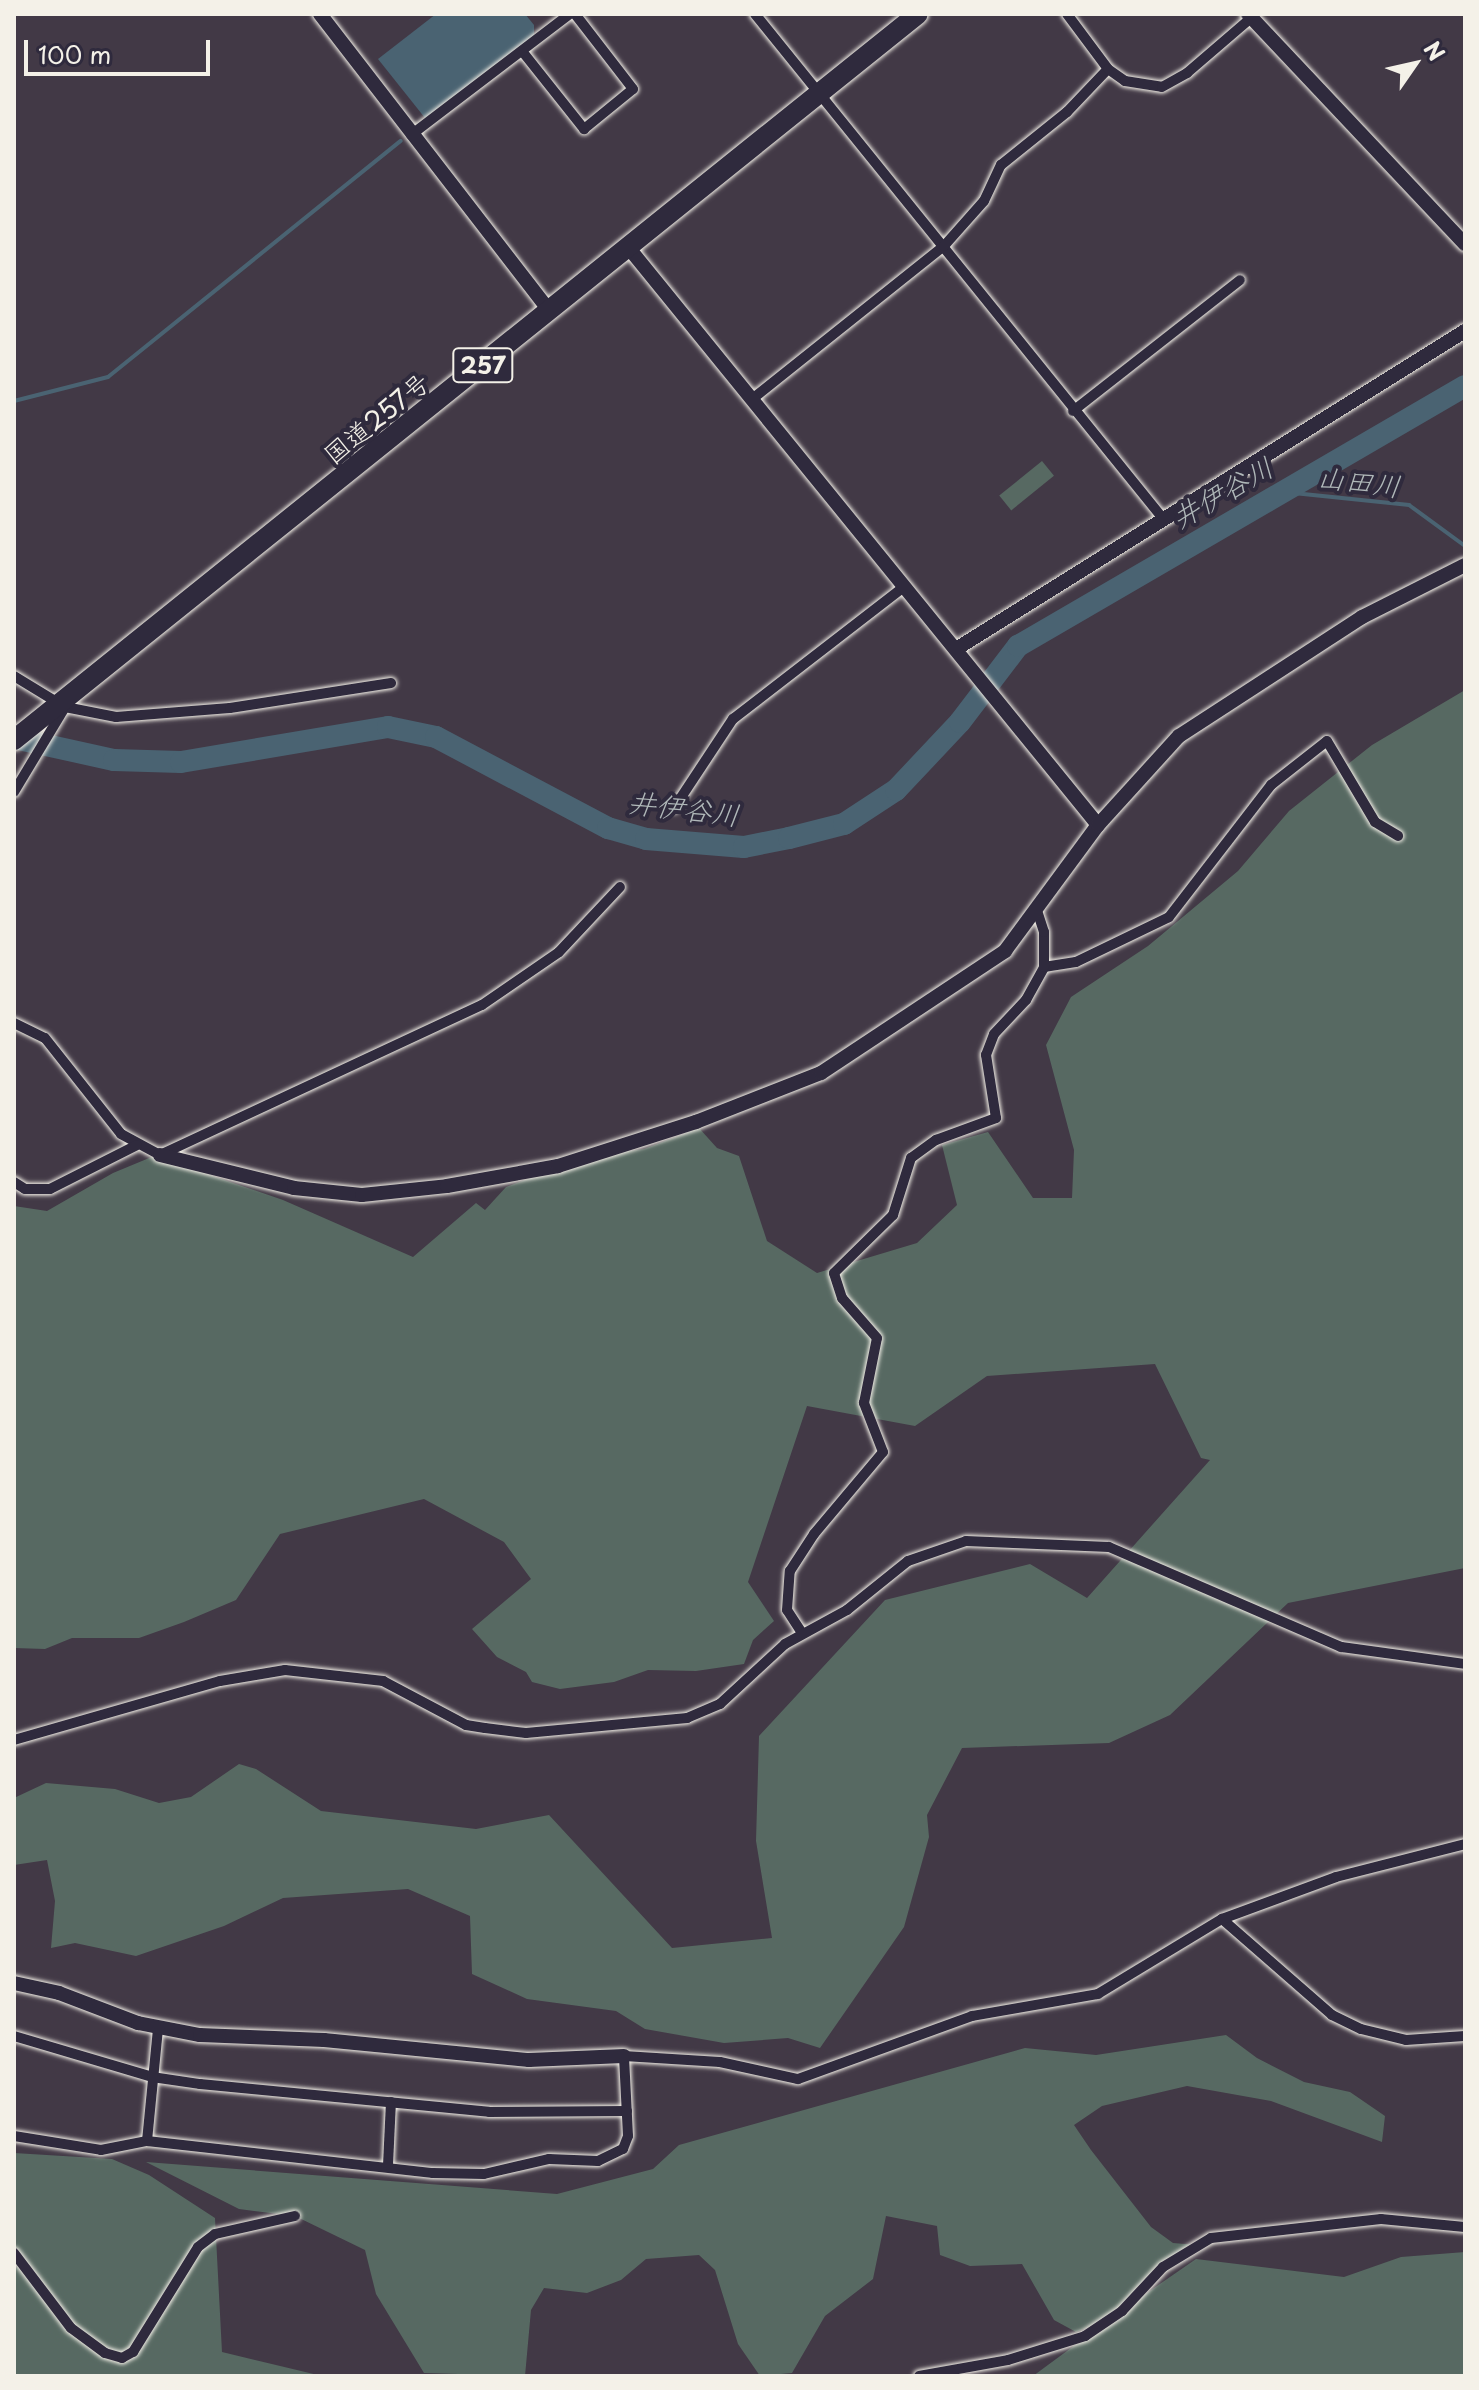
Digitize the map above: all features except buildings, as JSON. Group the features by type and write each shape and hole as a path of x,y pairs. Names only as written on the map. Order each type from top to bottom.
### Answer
{"highway":[{"name":"国道257号","path":"14,740 58,711 918,14"}],"street":[{"path":"320,14 550,312"},
{"path":"411,135 522,51 572,14 633,89 584,129 522,51"},
{"path":"755,14 1161,516"},
{"path":"1067,14 1108,69 1125,81 1162,87 1187,73 1249,16 1465,244"},
{"path":"751,400 944,246 984,201 1001,165 1067,112 1108,69"},
{"path":"628,247 1098,825"},
{"path":"1073,411 1240,280"},
{"path":"960,654 1161,516 1465,331"},
{"path":"14,1023 45,1038 121,1134 160,1155 294,1188 362,1195 558,1166 696,1122 821,1073 974,977 1038,913 1098,825 1179,736 1362,617 1465,565"},
{"path":"674,808 733,719 905,586"},
{"path":"14,676 58,711 116,717 161,715 391,683"},
{"path":"14,792 58,711"},
{"path":"1044,967 1076,962 1169,917 1271,785 1327,741 1375,822 1398,836"},
{"path":"160,1155 482,1005 559,952 620,887"},
{"path":"802,1633 787,1610 790,1571 823,1522 883,1452 864,1403 877,1338 842,1298 834,1273 893,1215 911,1158 936,1140 996,1118 998,1105 985,1067 988,1045 1026,1000 1044,967 1044,932 1038,913"},
{"path":"14,1182 25,1189 50,1189 137,1145"},
{"path":"14,1740 220,1681 285,1670 383,1681 466,1725 526,1733 687,1718 720,1704 802,1633 847,1610 888,1575 938,1548 966,1541 1091,1544 1126,1553 1341,1647 1465,1664"},
{"path":"14,1983 158,2028 529,2060 624,2056 720,2062 798,2079 972,2016 1098,1994 1222,1919 1336,1877 1465,1844"},
{"path":"1222,1919 1332,2015 1406,2040 1465,2036"},
{"path":"147,2141 158,2028"},
{"path":"14,2036 152,2077 489,2112 627,2111"},
{"path":"14,2136 101,2150 147,2141 484,2174 549,2159 604,2159 626,2144 624,2056"},
{"path":"388,2165 391,2102"},
{"path":"14,2253 61,2319 105,2353 122,2358 133,2352 198,2247 215,2234 295,2216"},
{"path":"919,2376 1008,2360 1085,2336 1122,2311 1163,2267 1211,2238 1381,2219 1465,2227"}],"green space":[{"path":"1042,461 1054,476 1011,510 999,496"},
{"path":"1465,690 1465,1568 1288,1603 1170,1715 1109,1743 962,1748 927,1815 929,1837 904,1927 820,2048 788,2038 724,2043 645,2029 616,2011 527,1999 472,1974 470,1916 408,1889 283,1898 224,1926 136,1956 75,1943 51,1948 55,1901 47,1860 14,1865 14,1798 46,1783 115,1789 159,1803 191,1797 239,1764 256,1769 321,1811 476,1829 549,1815 672,1948 772,1938 756,1841 759,1736 885,1600 1030,1564 1087,1598 1210,1460 1201,1458 1155,1364 987,1376 915,1426 807,1406 748,1582 774,1621 753,1640 744,1664 696,1671 648,1670 614,1682 560,1689 532,1682 526,1672 497,1657 472,1629 531,1579 504,1542 424,1499 280,1534 236,1600 184,1622 139,1638 72,1638 45,1649 14,1648 14,1206 47,1211 113,1173 154,1156 283,1200 413,1257 476,1203 485,1210 506,1187 589,1156 644,1149 699,1128 717,1148 739,1156 767,1241 817,1273 917,1243 957,1205 942,1145 988,1132 1033,1198 1072,1198 1074,1150 1046,1045 1071,997 1148,946 1238,871 1289,811 1372,745"},
{"path":"1226,2035 1257,2058 1304,2082 1350,2092 1385,2116 1382,2142 1271,2101 1187,2086 1102,2106 1074,2125 1091,2150 1151,2227 1173,2243 1197,2245 1115,2315 1196,2259 1344,2277 1401,2257 1465,2252 1465,2376 1033,2376 1109,2320 1076,2332 1054,2320 1022,2264 970,2266 940,2255 937,2226 886,2216 873,2279 825,2316 792,2373 760,2376 738,2344 715,2270 699,2255 646,2259 621,2280 587,2293 544,2288 531,2310 525,2376 424,2373 376,2294 365,2250 295,2216 239,2209 146,2162 557,2194 653,2169 679,2145 1025,2048 1096,2055"},
{"path":"14,2153 112,2159 149,2175 215,2218 222,2352 322,2376 14,2376"}],"water":[{"path":"436,14 525,14 534,25 534,36 425,118 378,59"}],"waterway":[{"path":"14,401 108,377 401,141"},
{"name":"井伊谷川","path":"14,738 114,760 181,762 388,727 436,737 608,828 646,839 744,847 789,838 844,824 896,790 960,722 1018,646 1465,386"},
{"name":"山田川","path":"1284,492 1409,505 1465,546"}]}
